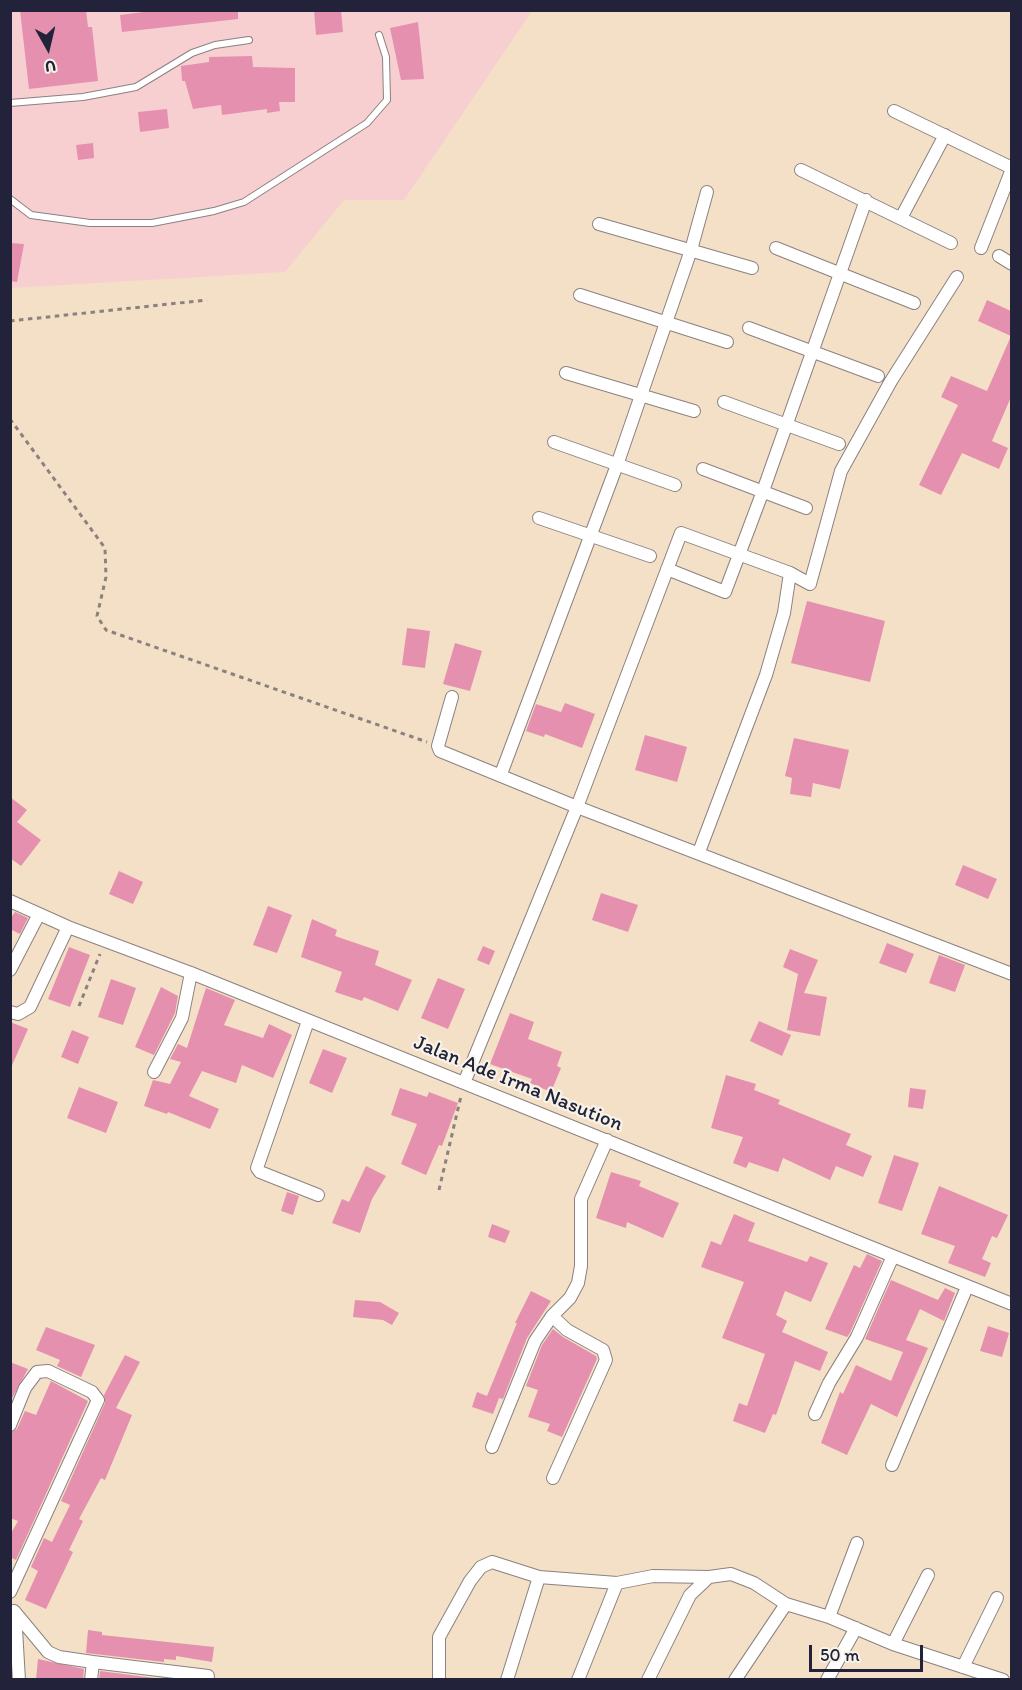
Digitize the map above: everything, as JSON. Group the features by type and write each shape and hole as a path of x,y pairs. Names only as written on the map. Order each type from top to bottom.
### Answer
{"street":[{"path":"894,111 1011,169 981,248"},
{"path":"901,218 945,135"},
{"path":"801,170 951,243"},
{"path":"501,774 666,324 707,192"},
{"path":"668,569 725,592 740,556 866,200"},
{"path":"599,224 752,268"},
{"path":"776,248 914,303"},
{"path":"999,256 1011,264"},
{"path":"464,1083 577,807 681,533 790,573 810,584 842,471 891,381 957,277"},
{"path":"580,295 727,342"},
{"path":"749,328 878,376"},
{"path":"566,373 694,411"},
{"path":"724,402 839,444"},
{"path":"554,442 675,485"},
{"path":"703,469 806,508"},
{"path":"539,518 650,556"},
{"path":"699,852 766,675 784,613 790,573"},
{"path":"452,697 438,746 445,754 501,774 645,835 699,852 1011,974"},
{"name":"Jalan Ade Irma Nasution","path":"10,901 68,927 191,973 1011,1304"},
{"path":"10,970 39,914"},
{"path":"10,1012 18,1014 30,1006 68,927"},
{"path":"154,1072 185,1008 191,973"},
{"path":"308,1021 257,1168 260,1172 318,1195"},
{"path":"492,1447 535,1341 552,1316 570,1298 578,1284 582,1266 581,1198 607,1140"},
{"path":"815,1414 829,1383 857,1337 893,1256"},
{"path":"892,1465 967,1287"},
{"path":"552,1316 567,1330 603,1350 606,1360 553,1478"},
{"path":"10,1425 26,1388 37,1372 48,1371 93,1392 98,1400 10,1592"},
{"path":"829,1617 857,1543"},
{"path":"439,1680 439,1637 470,1581 481,1567 492,1562 539,1577 617,1583 653,1576 709,1577 731,1574 754,1583 786,1604 829,1617 893,1644 1003,1680"},
{"path":"893,1644 928,1575"},
{"path":"507,1680 539,1577"},
{"path":"648,1680 690,1595 709,1577"},
{"path":"578,1680 617,1583"},
{"path":"963,1667 997,1598"},
{"path":"735,1680 786,1604"},
{"path":"12,1609 44,1649 59,1657 169,1676 208,1676"},
{"path":"12,1609 20,1658 19,1680"},
{"path":"827,1680 856,1629"},
{"path":"20,1658 27,1651 44,1649"},
{"path":"91,1680 93,1662"}],"lane":[{"path":"10,199 31,215 90,223 152,223 214,211 244,202 367,123 387,100 386,57 379,34"},
{"path":"10,103 83,97 136,87 192,53 215,45 249,40"}],"path":[{"path":"10,321 207,300"},
{"path":"10,418 105,548 106,577 97,616 106,630 438,746"},
{"path":"79,1006 105,941"},
{"path":"439,1190 464,1083"}],"shaded area":[{"path":"11,11 532,11 404,200 344,200 285,272 11,288"}],"building":[{"path":"20,10 86,10 88,27 92,27 98,81 29,89"},
{"path":"160,10 238,10 238,19 122,32 120,15"},
{"path":"314,10 341,10 343,32 316,35"},
{"path":"418,22 424,79 401,80 390,28"},
{"path":"252,56 253,67 295,68 295,102 279,102 280,111 267,113 267,109 222,115 221,105 193,109 185,81 182,81 181,66 209,62 209,57"},
{"path":"167,109 169,128 140,132 138,112"},
{"path":"93,143 94,158 78,160 76,145"},
{"path":"10,243 24,244 17,282 10,281"},
{"path":"987,300 1011,311 1011,336 978,321"},
{"path":"1011,336 1011,397 992,441 1008,448 999,469 962,453 941,495 919,485 958,405 941,397 951,376 987,391"},
{"path":"807,601 885,621 870,682 791,663"},
{"path":"407,628 430,631 425,668 402,665"},
{"path":"455,643 482,651 470,691 443,684"},
{"path":"565,703 595,714 582,748 545,734 544,737 526,731 536,704 561,712"},
{"path":"645,735 687,747 677,782 635,770"},
{"path":"794,738 849,750 840,789 813,783 811,797 790,794 792,778 785,776"},
{"path":"10,797 27,810 17,822 41,840 21,866 10,858"},
{"path":"963,865 997,879 988,899 955,885"},
{"path":"119,871 143,882 133,904 109,894"},
{"path":"601,893 638,905 628,932 592,920"},
{"path":"268,906 292,915 277,953 253,945"},
{"path":"15,912 28,918 20,934 10,929 10,919"},
{"path":"312,919 337,930 335,936 379,951 375,965 412,980 398,1011 364,997 362,1001 335,992 342,972 301,957"},
{"path":"887,943 914,954 906,973 879,963"},
{"path":"483,946 495,951 489,965 477,960"},
{"path":"69,947 90,955 70,1007 48,999"},
{"path":"790,949 818,960 804,993 827,997 820,1036 787,1030 798,974 783,967"},
{"path":"939,955 965,965 955,992 929,983"},
{"path":"438,978 465,989 448,1029 421,1018"},
{"path":"111,979 136,988 123,1025 98,1017"},
{"path":"161,987 178,996 175,1013 154,1055 135,1047"},
{"path":"206,988 235,1000 224,1025 263,1038 269,1024 292,1035 273,1078 242,1065 236,1083 202,1071 189,1096 219,1109 210,1129 168,1112 167,1114 144,1106 153,1080 170,1084 181,1062 170,1059 178,1044 187,1048"},
{"path":"510,1013 534,1022 528,1039 562,1052 557,1066 561,1068 551,1092 530,1083 532,1079 490,1064"},
{"path":"759,1021 791,1035 782,1056 750,1041"},
{"path":"10,1022 28,1029 10,1070"},
{"path":"72,1030 89,1037 78,1064 61,1057"},
{"path":"323,1049 347,1058 332,1093 309,1083"},
{"path":"726,1075 756,1084 754,1090 780,1100 778,1104 851,1134 846,1145 872,1156 863,1177 836,1166 830,1180 783,1158 778,1172 749,1162 746,1168 733,1163 743,1137 711,1128"},
{"path":"79,1087 118,1102 106,1133 67,1118"},
{"path":"400,1088 427,1097 429,1092 458,1103 442,1146 439,1145 426,1175 401,1164 417,1124 391,1115"},
{"path":"910,1088 926,1090 923,1109 908,1107"},
{"path":"894,1155 919,1163 902,1211 878,1203"},
{"path":"366,1166 386,1176 372,1199 360,1233 332,1223 342,1199 349,1202"},
{"path":"611,1172 641,1181 639,1186 679,1203 663,1238 627,1222 626,1228 596,1218"},
{"path":"939,1186 1008,1215 997,1238 992,1236 982,1259 991,1263 985,1277 948,1263 955,1246 921,1234"},
{"path":"287,1192 299,1196 293,1215 281,1211"},
{"path":"734,1214 755,1223 748,1241 807,1262 810,1256 828,1263 811,1302 785,1291 776,1315 787,1321 782,1332 828,1352 820,1371 795,1361 776,1415 773,1414 765,1433 733,1421 739,1403 747,1406 765,1354 722,1338 744,1282 701,1267 711,1241 721,1245"},
{"path":"492,1224 510,1231 505,1243 488,1237"},
{"path":"867,1254 882,1261 850,1333 847,1337 825,1329 854,1265 860,1268"},
{"path":"891,1280 938,1300 945,1288 955,1293 944,1321 920,1309 906,1340 928,1348 897,1417 871,1404 847,1455 821,1443 840,1392 843,1394 856,1365 891,1381 903,1352 865,1339"},
{"path":"531,1291 551,1301 527,1338 503,1399 499,1398 493,1414 472,1407 477,1392 487,1396 517,1323 515,1323"},
{"path":"355,1300 380,1302 399,1313 392,1325 383,1320 353,1317"},
{"path":"988,1326 1009,1333 1002,1357 980,1351"},
{"path":"46,1327 95,1345 81,1377 57,1366 60,1360 36,1350"},
{"path":"553,1329 596,1356 597,1359 562,1437 547,1431 550,1424 528,1417 538,1390 526,1386 542,1345"},
{"path":"125,1355 140,1362 116,1408 132,1415 105,1480 101,1478 79,1519 83,1521 69,1550 73,1552 46,1609 25,1600 38,1571 31,1567 44,1538 52,1542 70,1505 61,1501 105,1403 104,1395"},
{"path":"10,1362 28,1369 10,1402"},
{"path":"51,1381 88,1401 16,1560 10,1557 10,1535 18,1521 10,1518 10,1433 17,1429 25,1411 36,1415"},
{"path":"88,1630 102,1632 102,1635 214,1647 212,1662 176,1656 176,1660 164,1659 164,1662 86,1653"},
{"path":"38,1659 84,1669 83,1680 36,1680"},
{"path":"100,1671 162,1679 162,1680 99,1680"}]}
